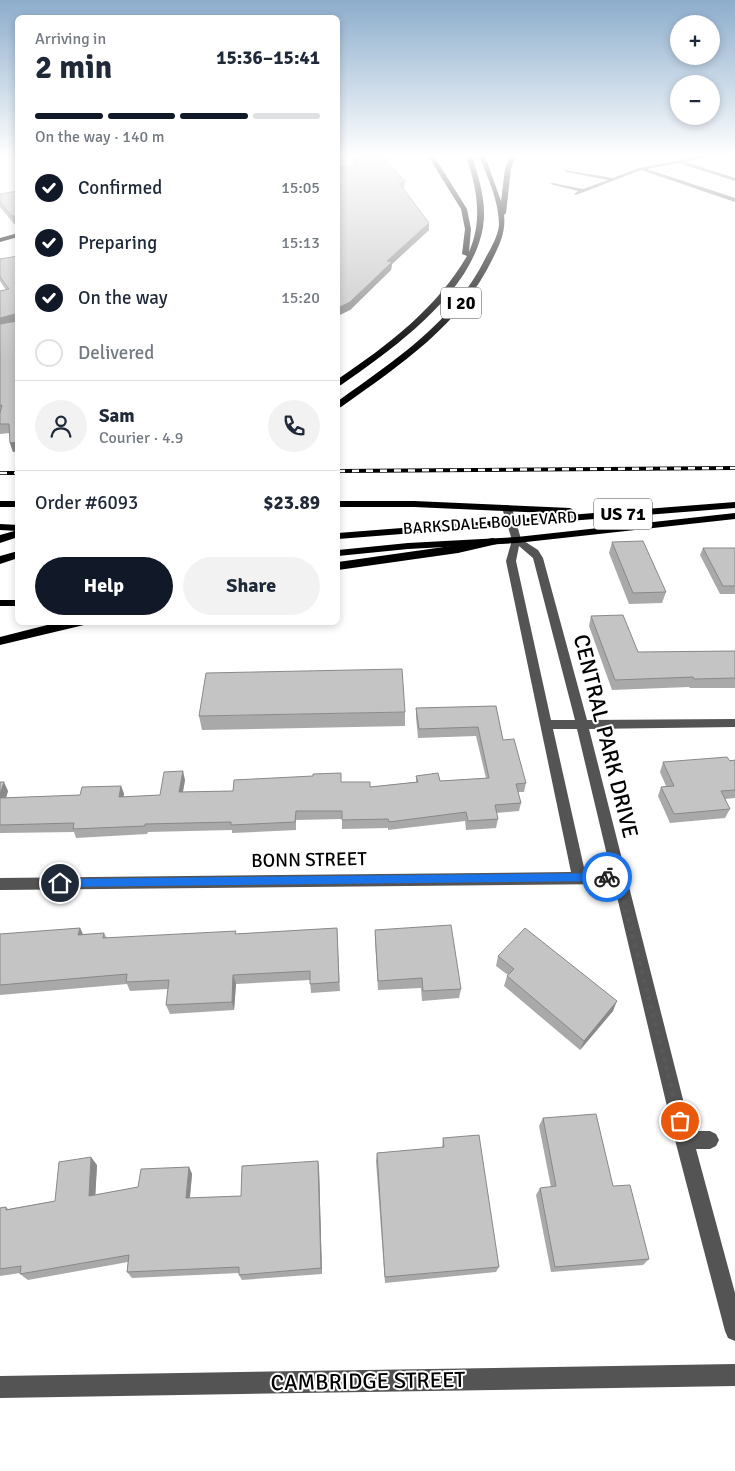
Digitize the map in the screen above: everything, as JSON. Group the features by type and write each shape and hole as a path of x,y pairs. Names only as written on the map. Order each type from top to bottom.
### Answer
{"highway":[{"path":"466,263 467,225"},
{"name":"I 20","path":"340,382 381,352 415,324 451,284 466,263 478,237 479,225"},
{"name":"I 20","path":"340,404 402,359 435,331 457,308 485,270 502,227"},
{"path":"0,539 15,534"},
{"name":"US 71","path":"340,566 458,549 493,542"},
{"path":"0,556 15,554"},
{"path":"0,560 15,555"},
{"path":"0,641 67,625"}],"main road":[{"path":"0,240 15,236"},
{"path":"0,504 15,504"},
{"path":"340,504 414,504 571,511 667,510"},
{"name":"BARKSDALE BOULEVARD","path":"340,536 735,505"},
{"name":"BARKSDALE BOULEVARD","path":"340,553 408,546 517,540 735,516"},
{"path":"0,527 15,528"},
{"path":"0,603 15,603"}],"street":[{"path":"507,508 517,540 513,548 511,561 579,877"},
{"name":"CENTRAL PARK DRIVE","path":"517,540 534,552 538,558 684,1140 735,1331"},
{"path":"546,725 735,723"},
{"name":"BONN STREET","path":"0,884 618,878"},
{"path":"684,1140 710,1140"},
{"name":"CAMBRIDGE STREET","path":"0,1387 735,1374"}],"building":[{"path":"340,225 427,225 387,261 392,262 350,302 340,307"},
{"path":"15,256 15,314 0,318 0,291 9,289 0,277 0,259"},
{"path":"15,321 15,442 10,443 9,424 0,424 2,405 0,406 0,324"},
{"path":"643,541 666,592 633,593 612,542"},
{"path":"703,548 735,548 735,586 723,586"},
{"path":"623,615 638,652 735,651 735,678 694,679 693,677 615,680 591,616"},
{"path":"402,669 405,712 199,716 206,673"},
{"path":"496,706 503,740 514,739 526,783 516,784 521,803 495,805 498,819 468,821 466,812 389,822 388,819 342,820 342,811 296,811 295,822 231,825 231,822 145,824 145,826 73,829 74,823 0,825 0,798 80,795 82,787 121,786 119,797 160,795 164,772 183,771 179,792 233,791 234,780 313,776 313,774 341,773 341,782 370,782 370,787 418,782 416,776 438,773 440,781 489,778 478,727 419,729 416,708"},
{"path":"727,757 730,761 735,760 735,790 721,791 730,809 674,814 661,787 674,786 663,762"},
{"path":"0,782 4,782 0,794"},
{"path":"451,925 461,989 423,991 422,978 378,981 375,930"},
{"path":"80,928 78,935 104,933 103,938 236,931 235,934 337,928 339,982 310,984 310,971 233,975 232,1002 166,1005 169,980 126,982 127,974 0,985 0,934"},
{"path":"525,928 617,1001 584,1041 507,976 514,969 498,956"},
{"path":"596,1114 613,1186 630,1185 649,1259 555,1267 540,1188 556,1186 543,1118"},
{"path":"479,1135 499,1267 385,1277 377,1153 444,1147 443,1138"},
{"path":"91,1157 89,1196 138,1187 141,1169 189,1167 186,1198 241,1196 242,1166 318,1161 321,1268 239,1275 239,1267 127,1272 129,1255 20,1274 21,1266 0,1269 0,1208 6,1207 6,1210 55,1201 59,1162"}],"railway":[{"path":"340,471 735,468"},
{"path":"0,473 15,473"}],"way so far":[{"path":"607,877 618,878 680,1121"}],"route":[{"path":"60,883 607,877"}]}
